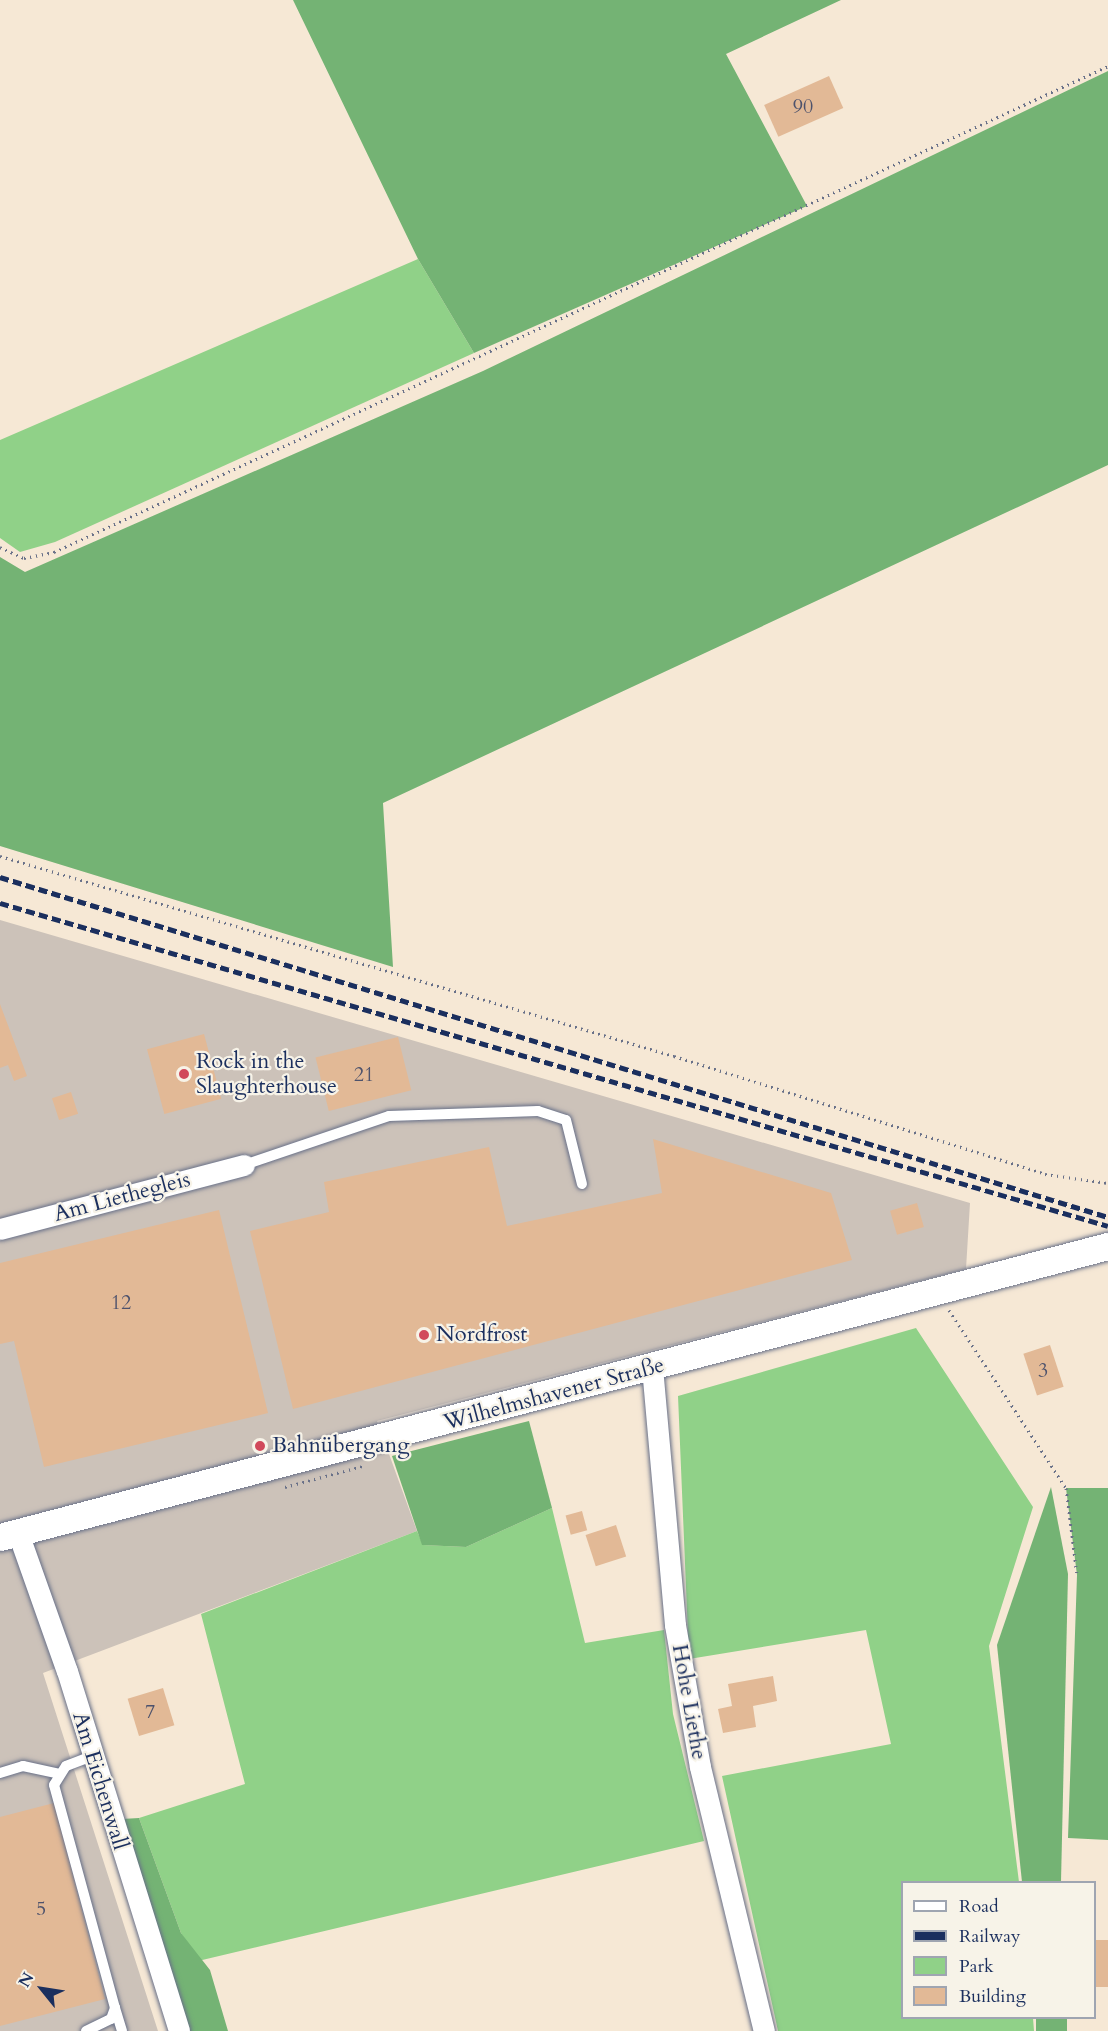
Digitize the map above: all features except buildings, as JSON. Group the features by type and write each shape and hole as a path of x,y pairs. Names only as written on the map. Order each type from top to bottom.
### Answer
{"street":[{"name":"Am Liethegleis","path":"0,1229 244,1165"},
{"name":"Wilhelmshavener Straße","path":"9,1535 942,1292 1108,1246"},
{"name":"Hohe Liethe","path":"652,1367 675,1625 700,1767 764,2031"},
{"name":"Am Eichenwall","path":"9,1535 92,1756 179,2031"}],"lane":[{"path":"244,1165 388,1116 538,1111 566,1120 582,1184"},
{"path":"0,1773 23,1766 57,1773 92,1756"},
{"path":"57,1773 54,1785 122,2031"},
{"path":"86,2031 111,2019 115,2008"}],"path":[{"path":"0,548 24,558 54,552 1108,66"},
{"path":"0,856 674,1056 1045,1174 1108,1183"},
{"path":"942,1292 1066,1488 1077,1575"}],"shaded area":[{"path":"0,920 970,1203 966,1269 377,1421 417,1531 43,1673 158,2031 0,2031"}],"green space":[{"path":"293,0 841,0 726,54 807,206 474,353 418,259"},
{"path":"1108,71 1108,465 383,803 393,967 0,846 0,557 25,572 483,371"},
{"path":"418,259 474,353 55,542 20,552 0,538 0,440"},
{"path":"916,1328 1033,1507 989,1646 1019,1881 901,1881 901,2019 1033,2019 1034,2031 778,2031 722,1776 891,1744 866,1630 689,1659 678,1396"},
{"path":"529,1421 552,1508 466,1547 422,1545 392,1456"},
{"path":"1051,1487 1068,1574 1061,1881 1022,1881 997,1645"},
{"path":"1066,1488 1108,1488 1108,1840 1068,1838 1077,1575"},
{"path":"552,1508 585,1643 664,1630 673,1714 704,1841 198,1961 181,1933 139,1818 245,1784 201,1614 417,1531 423,1545 466,1547"},
{"path":"139,1818 181,1933 210,1970 228,2031 189,2031 122,1819"},
{"path":"1036,2019 1067,2019 1067,2031 1036,2031"}],"railway":[{"path":"0,877 1108,1217"},
{"path":"0,903 1108,1226"}],"place":[{"name":"Rock in the Slaughterhouse","path":"184,1074"},
{"name":"Nordfrost","path":"424,1335"},
{"name":"Bahnübergang","path":"260,1446"}]}
